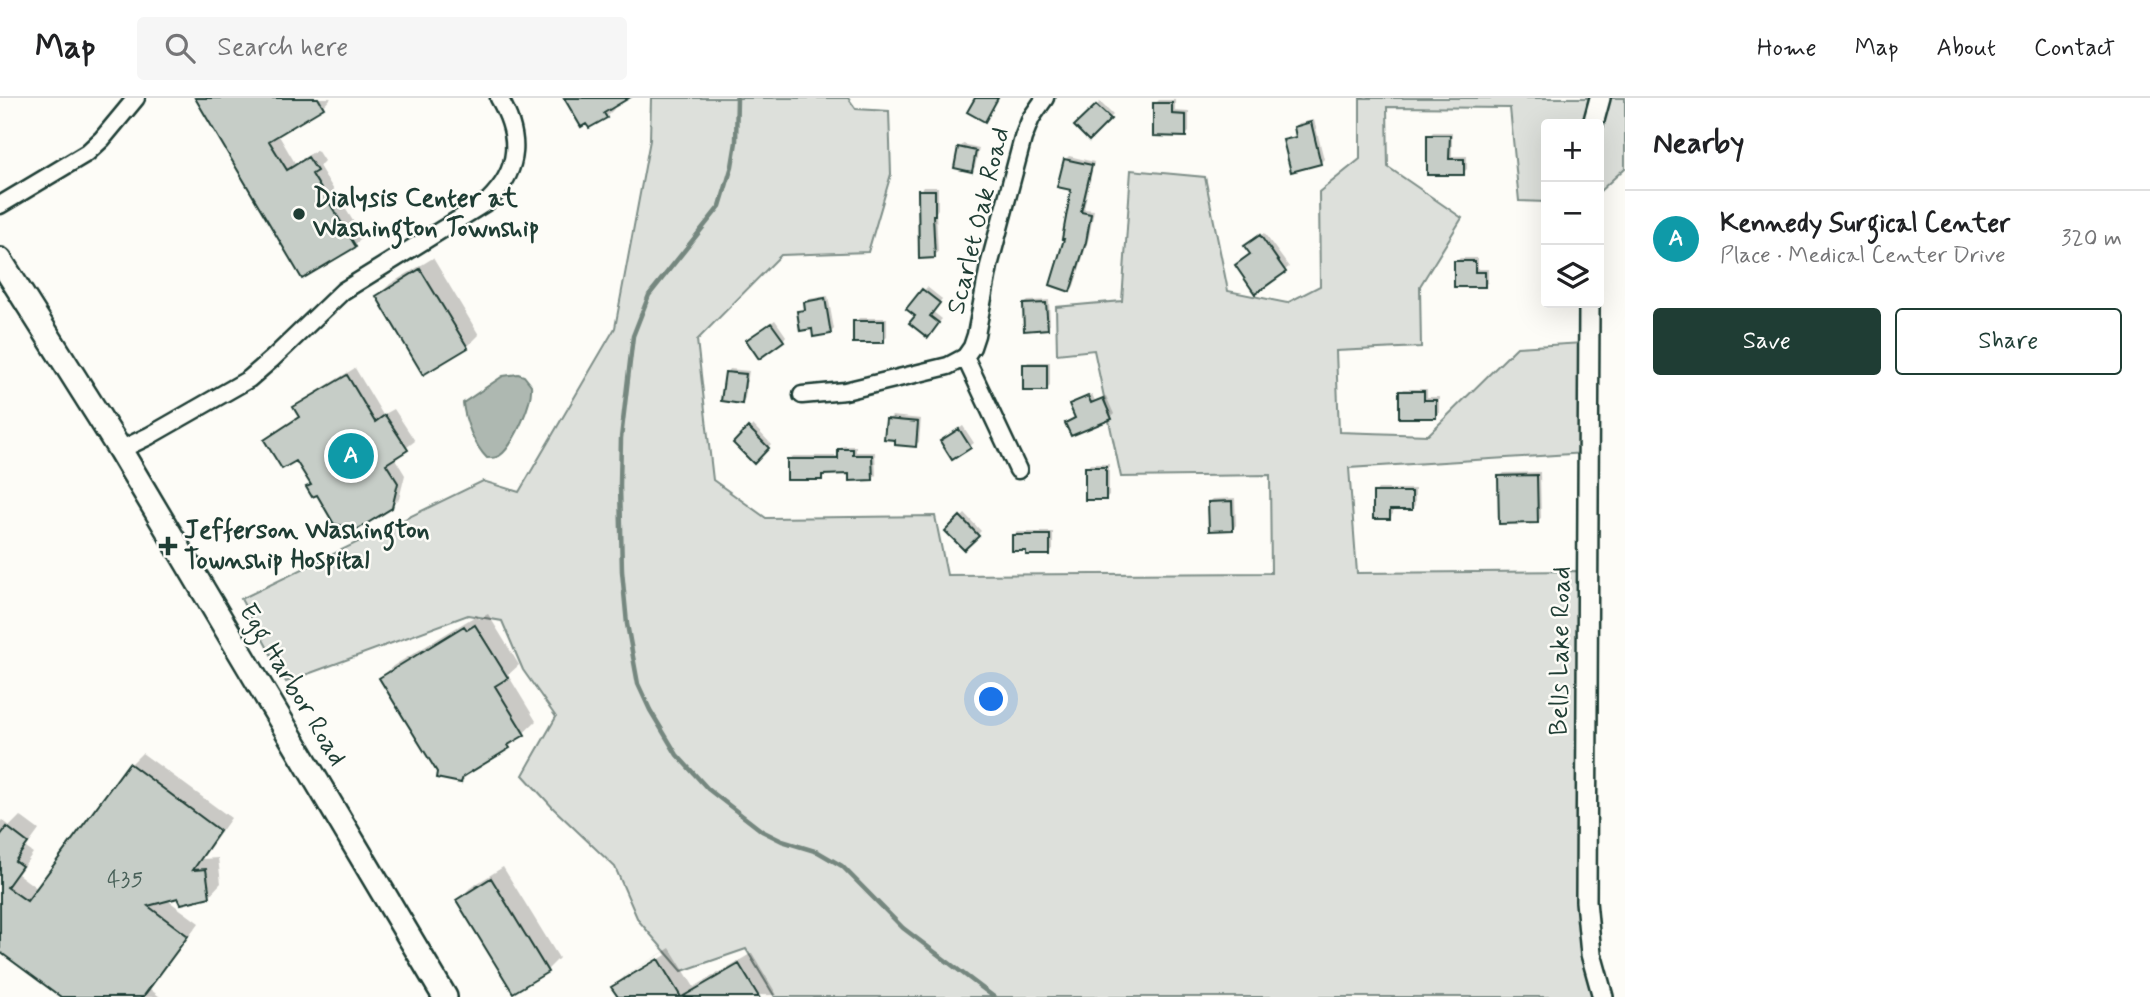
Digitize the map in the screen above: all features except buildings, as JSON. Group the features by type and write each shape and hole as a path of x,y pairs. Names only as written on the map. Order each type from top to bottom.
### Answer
{"main road":[{"name":"Egg Harbor Road","path":"0,260 120,450 445,997"}],"street":[{"path":"0,205 87,153 103,139 136,98"},
{"path":"120,450 249,379 343,291 488,201 505,180 514,153 513,130 499,98"},
{"name":"Scarlet Oak Road","path":"965,357 972,348 976,335 989,266 1023,138 1031,118 1045,98"},
{"path":"1594,119 1600,98"},
{"name":"Bells Lake Road","path":"1589,308 1586,886 1591,954 1604,997"},
{"path":"802,395 845,391 948,366 965,357 1018,470"}],"shaded area":[{"path":"651,98 848,98 856,109 889,111 891,174 868,252 781,255 697,340 713,480 766,518 935,516 947,575 1271,573 1270,475 1121,477 1094,350 1057,354 1056,307 1122,301 1131,170 1205,177 1228,291 1287,303 1320,286 1319,192 1360,159 1360,98 1625,98 1625,168 1604,187 1604,119 1541,119 1541,202 1519,201 1510,108 1387,107 1388,167 1462,218 1420,286 1421,347 1336,351 1339,432 1428,435 1517,347 1583,343 1586,453 1349,468 1357,573 1587,571 1591,968 1602,997 775,997 746,949 682,971 638,920 615,867 554,809 523,775 556,717 523,670 502,621 468,615 286,682 241,599 483,481 519,492 615,328 650,140"},
{"path":"503,376 524,376 531,385 526,411 508,447 499,456 487,458 471,432 463,403"}],"waterway":[{"path":"737,98 736,142 720,206 649,295 633,336 621,438 620,485 622,571 627,624 638,684 677,755 708,789 762,831 782,841 818,852 842,866 903,928 994,997"}],"place":[{"name":"Dialysis Center at Washington Township","path":"299,214"},
{"name":"Kennedy Surgical Center","path":"351,456"},
{"name":"Jefferson Washington Township Hospital","path":"168,546"}]}
